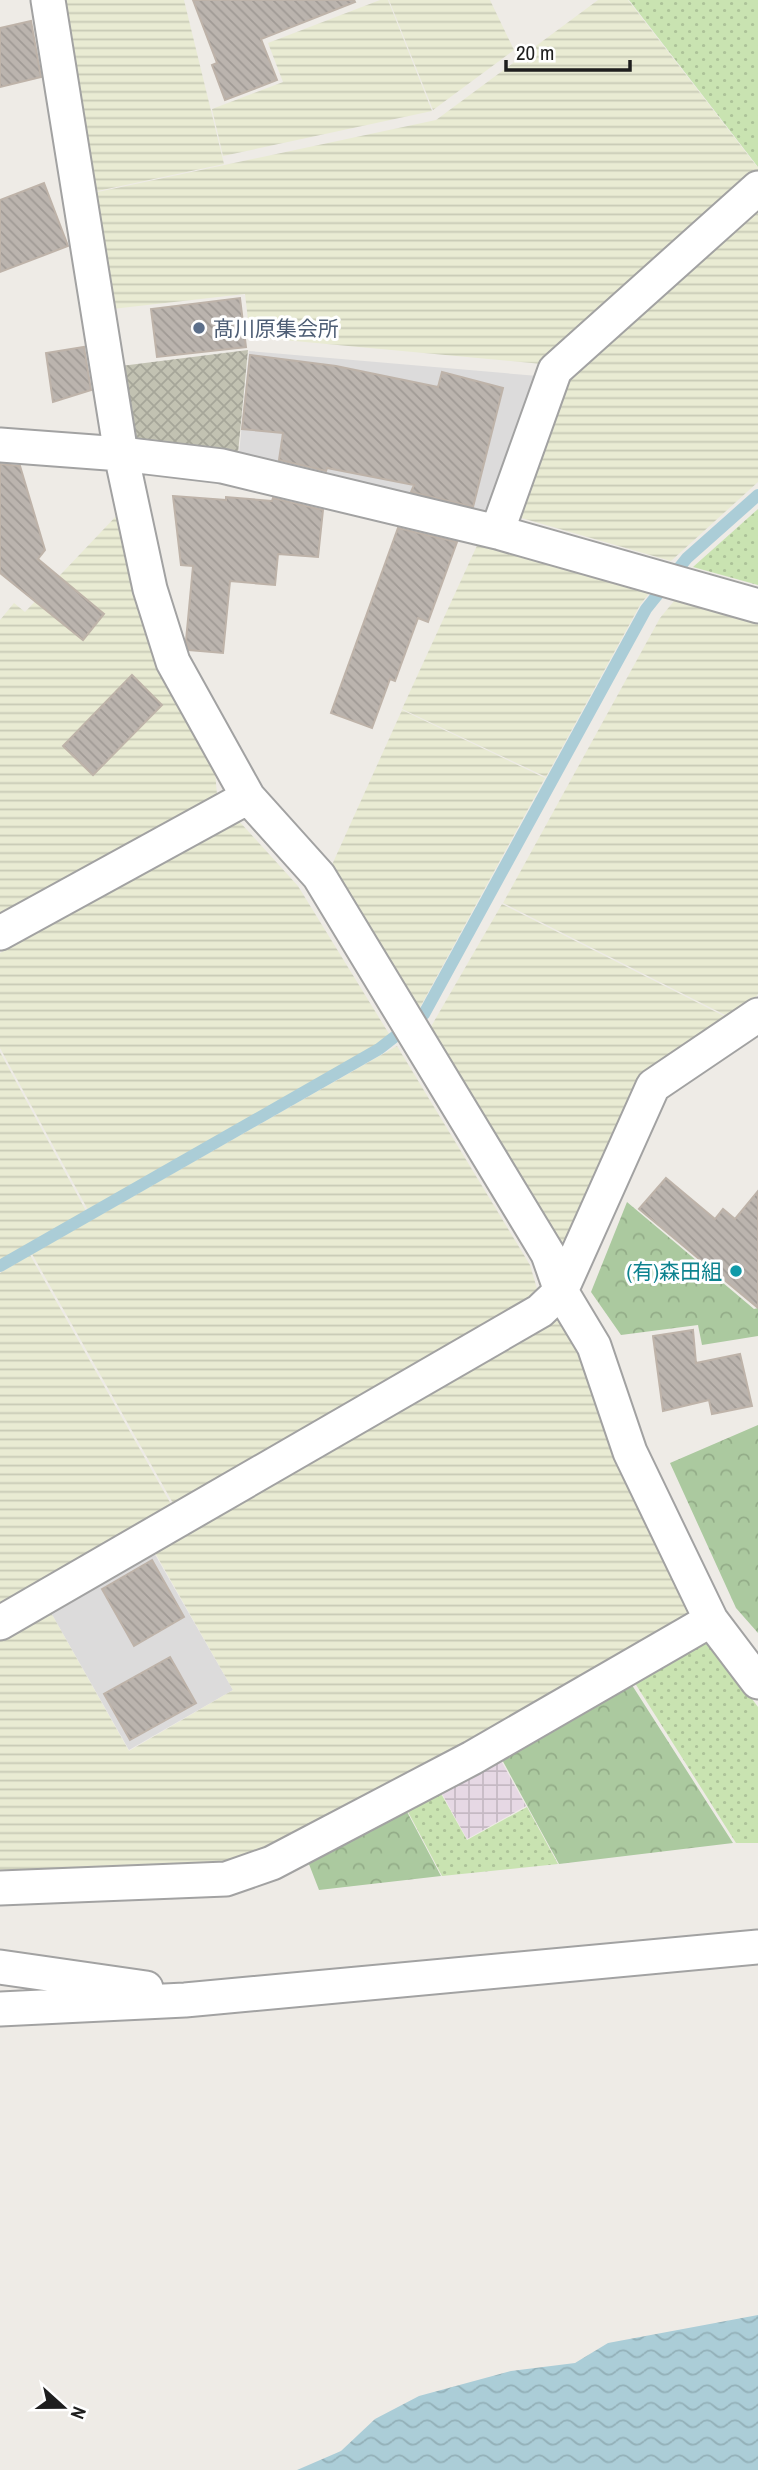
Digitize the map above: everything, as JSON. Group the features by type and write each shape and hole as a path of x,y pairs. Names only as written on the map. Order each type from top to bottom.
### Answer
{"street":[{"path":"48,0 121,454 150,589 173,662 248,797 319,876 548,1254 561,1291 594,1346 630,1452 710,1620 758,1682"},
{"path":"498,532 555,370 758,188"},
{"path":"0,445 121,454 222,466 498,532 758,606"},
{"path":"0,933 248,797"},
{"path":"0,1623 540,1311 561,1291 653,1086 758,1015"},
{"path":"0,1888 226,1879 272,1863 471,1758 710,1620"},
{"path":"0,2010 185,2000 758,1947"},
{"path":"0,1967 136,1985 185,2000"}],"shaded area":[{"path":"62,0 184,0 224,164 93,192"},
{"path":"380,0 388,0 432,111 223,156 212,109 283,82 268,43"},
{"path":"389,0 490,0 514,50 433,110"},
{"path":"598,0 628,0 758,171 542,364 250,337 245,294 112,309 93,193 436,120"},
{"path":"758,208 758,482 671,561 518,517 567,378"},
{"path":"248,350 238,453 133,442 121,366"},
{"path":"249,351 538,376 490,514 239,454"},
{"path":"120,512 134,595 164,674 215,772 217,794 0,914 0,620 14,603 25,612"},
{"path":"480,539 654,587 640,605 546,777 402,709"},
{"path":"679,595 758,617 758,994 754,1000 729,1017 503,903 660,618"},
{"path":"402,710 545,778 418,1011 331,867"},
{"path":"238,820 298,886 391,1037 88,1210 0,1048 0,953"},
{"path":"502,904 728,1018 642,1077 563,1252 429,1030"},
{"path":"397,1046 530,1265 538,1292 174,1505 32,1254"},
{"path":"0,1052 86,1211 0,1260"},
{"path":"30,1255 172,1506 0,1604 0,1273"},
{"path":"559,1313 583,1351 693,1615 487,1734 267,1851 223,1866 0,1875 0,1640 50,1611 129,1751 233,1690 154,1551"},
{"path":"153,1551 233,1690 129,1750 50,1611"},
{"path":"499,1757 526,1806 467,1839 440,1790"}],"green space":[{"path":"629,0 758,0 758,167"},
{"path":"758,509 758,585 693,567"},
{"path":"627,1202 754,1309 758,1308 758,1336 702,1345 698,1325 621,1335 591,1292"},
{"path":"758,1425 758,1633 736,1608 670,1463"},
{"path":"706,1636 758,1707 758,1843 736,1843 633,1680"},
{"path":"630,1682 733,1843 559,1864 500,1756"},
{"path":"439,1790 467,1840 527,1807 558,1864 442,1876 406,1808"},
{"path":"405,1808 441,1876 319,1890 307,1859"}],"water":[{"path":"758,2315 758,2470 297,2470 341,2451 375,2419 419,2396 511,2371 575,2363 608,2343"}],"building":[{"path":"193,0 355,2 261,39 277,80 225,100 212,65 217,63"},
{"path":"31,21 41,77 0,87 0,28"},
{"path":"44,183 68,246 0,272 0,200"},
{"name":"髙川原集会所","path":"240,298 246,347 157,357 151,309"},
{"path":"84,347 91,390 53,402 46,353"},
{"path":"250,355 336,366 438,387 442,372 503,388 473,507 411,492 414,485 327,468 326,471 279,460 283,433 242,429"},
{"path":"0,464 20,466 45,550 38,559 104,614 83,640 0,573"},
{"path":"173,496 272,501 273,498 323,510 318,557 278,554 275,585 230,581 223,653 189,650 186,641 193,566 181,565"},
{"path":"398,528 457,542 428,622 418,618 395,681 390,679 372,728 331,713"},
{"path":"132,675 162,705 93,775 63,746"},
{"path":"666,1178 715,1219 723,1209 735,1219 758,1191 758,1308 639,1209"},
{"path":"693,1330 696,1363 740,1354 752,1406 712,1414 709,1400 663,1411 653,1336"},
{"path":"152,1560 184,1617 134,1646 102,1589"},
{"path":"170,1657 196,1703 130,1740 104,1694"}],"waterway":[{"path":"0,1266 379,1049 424,1014 646,609 687,558 758,495"}],"place":[{"name":"髙川原集会所","path":"199,328"},
{"name":"(有)森田組","path":"736,1271"}]}
